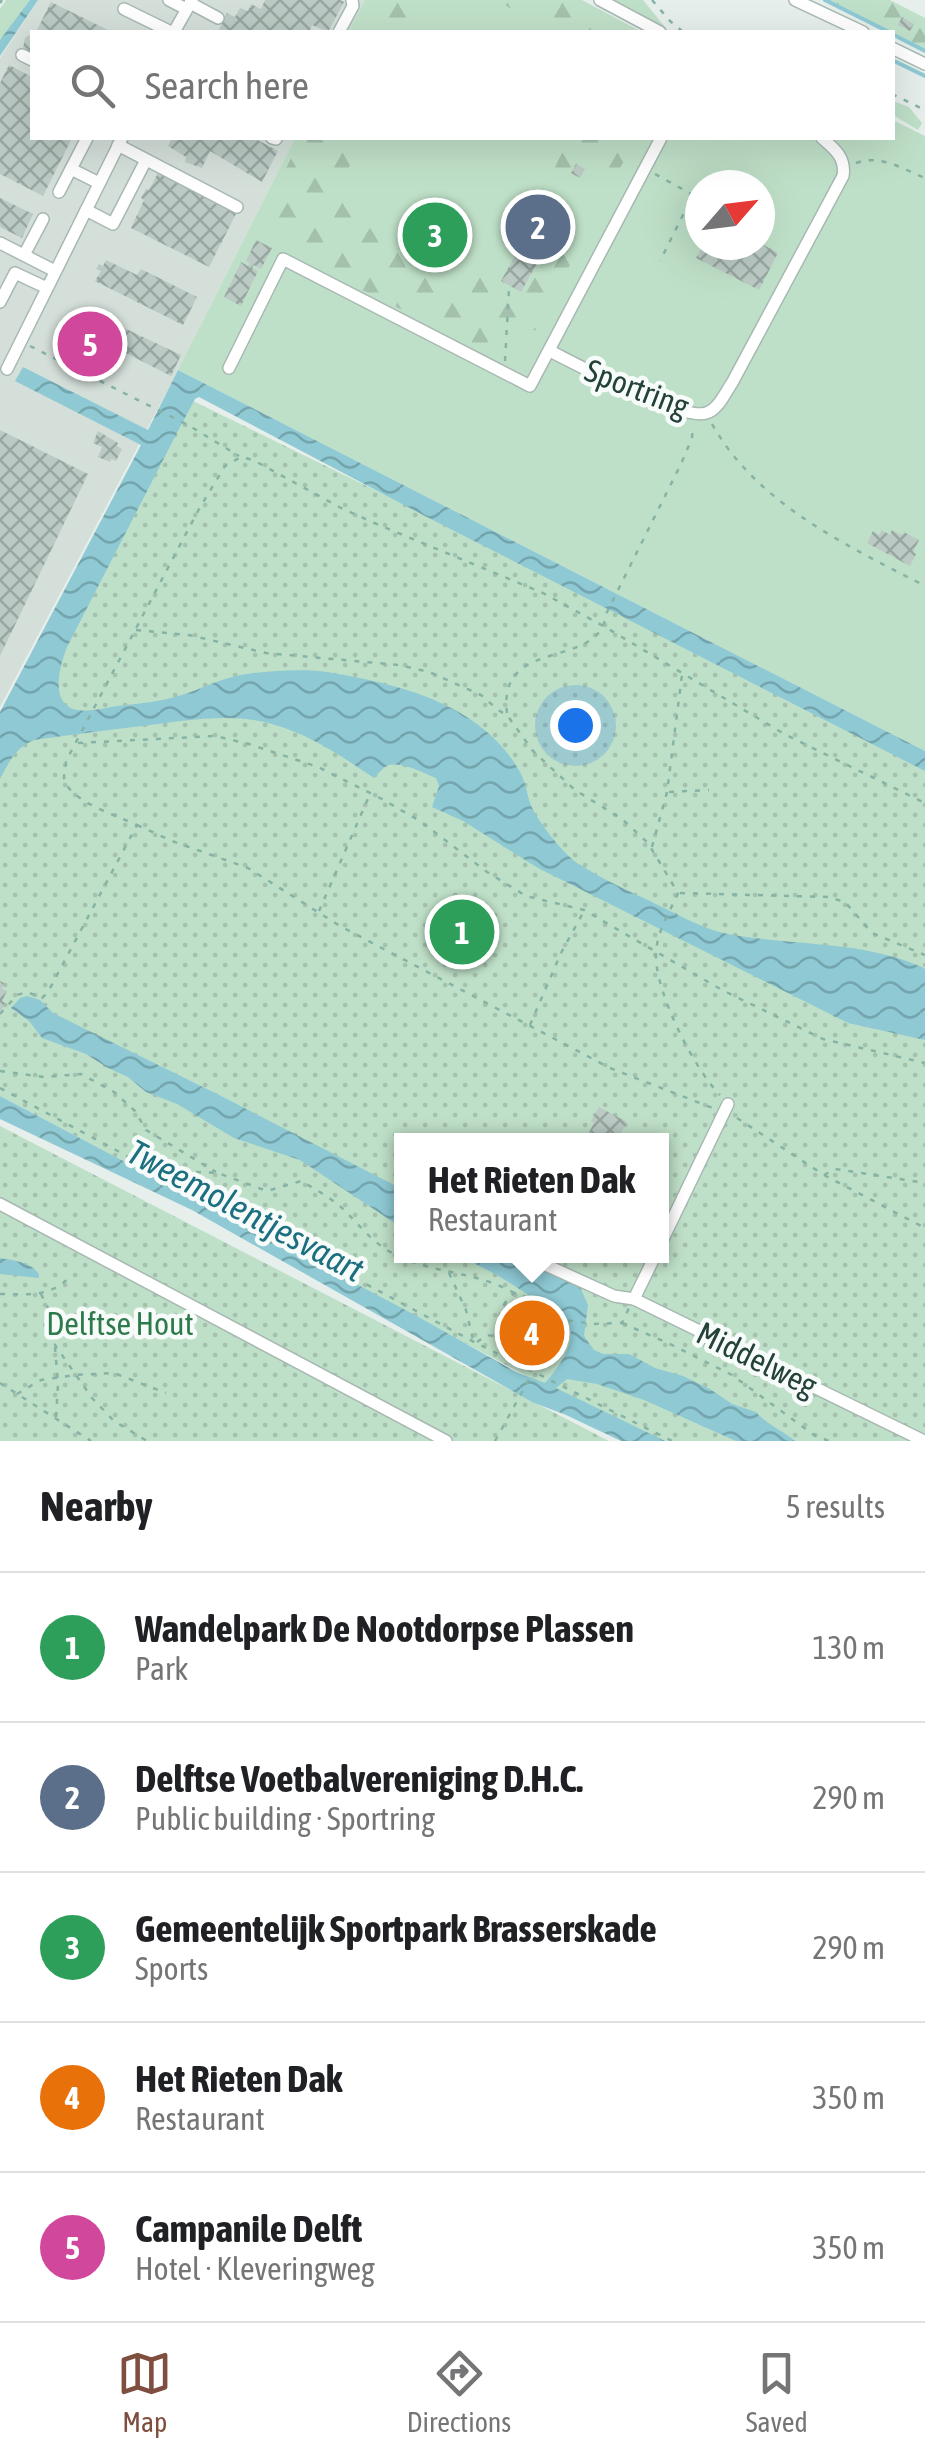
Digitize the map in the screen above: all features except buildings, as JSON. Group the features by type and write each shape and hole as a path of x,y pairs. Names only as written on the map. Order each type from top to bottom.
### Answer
{"street":[{"path":"169,0 189,4 218,18"},
{"path":"340,30 353,6 352,0"},
{"path":"600,0 656,30"},
{"path":"795,0 859,30"},
{"path":"173,30 189,4"},
{"path":"124,9 168,30"},
{"path":"895,49 925,64"},
{"path":"59,192 86,140"},
{"name":"Sportring","path":"659,140 550,352 644,398 700,414 716,406 732,383 844,176 845,166"},
{"path":"824,140 840,154 845,166"},
{"path":"6,369 120,141 146,160 237,207"},
{"path":"86,210 112,224 146,160"},
{"path":"71,169 99,183"},
{"path":"24,255 42,219"},
{"path":"0,243 56,271"},
{"path":"229,368 283,259 530,386 550,352"},
{"path":"0,302 15,272 47,288"},
{"path":"669,1226 726,1108"},
{"path":"0,1204 446,1441"},
{"name":"Middelweg","path":"541,1263 614,1296 634,1299 924,1441"},
{"path":"634,1299 652,1263"}],"path":[{"path":"652,0 680,30"},
{"path":"895,95 925,110"},
{"path":"845,166 882,160 925,178"},
{"path":"644,168 693,195 660,261"},
{"path":"504,373 509,289"},
{"path":"20,343 188,425 241,457 379,526 543,594 786,735 925,803"},
{"path":"700,414 726,448 768,491 850,547 925,586"},
{"path":"678,893 652,849 622,819 575,790 533,751 508,715 505,699 514,673 596,639 605,627 606,614 681,464 700,414"},
{"path":"241,457 225,466 200,509 66,762 64,778 72,792 172,841 248,868 480,1002 530,1024 610,1068 726,1108"},
{"path":"136,630 190,635 266,653 399,665 429,672 481,695 508,715"},
{"path":"652,849 667,792 682,675"},
{"path":"77,741 215,736 318,768 420,821 526,896 584,910 722,990 823,1039 925,1063"},
{"path":"667,792 709,790"},
{"path":"319,912 370,793"},
{"path":"0,1014 17,995 27,992 42,998 48,992 137,824"},
{"path":"678,893 659,935 657,976 705,1080 738,1118 824,1175 925,1228"},
{"path":"678,893 828,897 844,902 872,932 925,955"},
{"path":"530,1024 584,910"},
{"path":"0,1071 44,1077 81,1074 114,1092 135,1110 146,1130 218,1173 267,1191 301,1181 340,1206 372,1239 394,1254"},
{"path":"0,1088 531,1374 672,1441"},
{"path":"155,1170 218,1173"},
{"path":"824,1175 836,1170 925,1183"},
{"path":"420,1263 498,1284 559,1319 622,1323 672,1344 732,1376 814,1435 829,1441"},
{"path":"449,1273 466,1310 474,1342"},
{"path":"0,1294 41,1294 59,1288 70,1276"},
{"path":"474,1342 498,1331 498,1316 514,1293"},
{"path":"41,1294 49,1310 55,1345 56,1418"},
{"path":"622,1323 634,1299"},
{"path":"514,1363 526,1346 534,1343"},
{"path":"55,1345 92,1398 114,1421 147,1441"},
{"path":"17,1394 41,1380 114,1373 166,1393"},
{"path":"495,1441 531,1374"},
{"path":"0,1383 91,1441"}],"shaded area":[{"path":"38,0 365,0 349,30 30,30 30,140 294,140 173,380 0,707 0,58"}],"green space":[{"path":"6,0 32,0 0,41 0,9"},
{"path":"365,0 582,0 638,30 349,30"},
{"path":"373,0 447,0 435,7 422,30 388,30"},
{"path":"494,0 568,0 619,30 555,30"},
{"path":"611,0 643,0 667,30"},
{"path":"822,0 890,0 925,18 925,51 895,36 895,30 883,30"},
{"path":"895,102 909,107 922,123 918,130 895,116"},
{"path":"895,121 925,136 925,751 178,370 294,140 895,140"},
{"path":"300,140 352,140 358,148 342,182 344,206 357,222 458,273 489,272 498,286 520,298 570,214 590,224 539,329 474,346 283,250 258,225"},
{"path":"567,140 636,140 611,184 593,176 575,187 553,172"},
{"path":"181,395 925,767 925,1441 658,1441 570,1399 0,1096 0,761"},
{"name":"Delftse Hout","path":"0,1126 609,1441 0,1441"}],"water":[{"path":"30,0 38,0 0,56 0,40"},
{"path":"23,367 148,430 178,370 925,751 925,771 199,397 67,647 59,681 61,698 66,704 87,711 149,702 236,676 294,670 382,683 437,701 485,730 505,750 521,774 530,803 544,827 571,858 596,874 719,932 875,952 925,969 925,1040 848,1023 538,868 463,821 432,807 439,786 436,778 392,765 374,778 313,740 272,724 207,719 34,740 17,751 0,779 0,712 141,445 15,381"},
{"path":"20,998 40,1000 53,1013 394,1185 394,1223 300,1160 234,1138 177,1104 146,1092 128,1077 86,1054 42,1038 29,1021 11,1008"},
{"path":"0,1096 516,1372 545,1383 567,1350 571,1331 568,1322 559,1312 473,1263 532,1263 580,1287 588,1305 584,1336 594,1350 629,1354 655,1368 683,1376 732,1404 756,1412 795,1441 736,1441 644,1400 597,1384 567,1379 556,1388 665,1441 621,1441 532,1402 192,1210 0,1119"},
{"path":"0,1258 26,1264 39,1278 0,1274"}],"waterway":[{"path":"825,0 885,30"},
{"path":"895,36 925,51"},
{"path":"895,61 925,76"}],"place":[{"name":"Delftse Voetbalvereniging D.H.C.","path":"538,227"},
{"name":"Gemeentelijk Sportpark Brasserskade","path":"435,235"},
{"name":"Campanile Delft","path":"90,344"},
{"name":"Wandelpark De Nootdorpse Plassen","path":"462,932"},
{"name":"Het Rieten Dak","path":"532,1333"}],"water label":[{"name":"Tweemolentjesvaart","path":"246,1210"}]}
